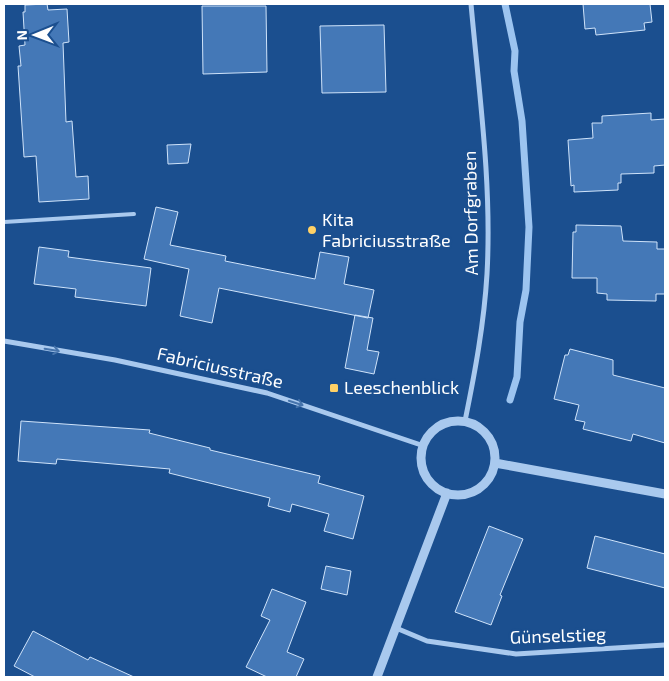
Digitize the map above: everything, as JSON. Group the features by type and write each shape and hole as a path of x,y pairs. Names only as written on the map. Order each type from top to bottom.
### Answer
{"street":[{"name":"Am Dorfgraben","path":"466,421 480,347 487,264 485,155 471,4"},
{"name":"Fabriciusstraße","path":"4,342 115,360 267,393 424,446"},
{"path":"453,421 466,421 476,425 492,441 495,463 486,482 478,489 463,494 447,493 436,487 422,467 424,446 431,432 441,424 453,421"},
{"path":"495,463 665,494"},
{"path":"377,677 447,493"},
{"name":"Günselstieg","path":"396,628 427,641 516,654 665,645"}],"lane":[{"path":"4,222 134,214"}],"building":[{"path":"47,4 48,10 67,9 69,42 63,43 66,122 72,121 76,177 88,176 89,199 39,202 36,156 24,157 18,66 21,66 19,46 25,45 23,12 25,12 25,5"},
{"path":"583,4 650,4 652,22 644,23 645,30 596,35 595,28 585,29"},
{"path":"202,6 266,6 267,72 203,74"},
{"path":"384,25 386,92 322,93 320,26"},
{"path":"651,113 651,120 665,119 665,165 654,166 654,173 621,174 621,183 618,183 618,190 574,192 574,185 571,186 568,140 593,138 592,123 602,123 602,116"},
{"path":"191,144 188,163 168,164 167,145"},
{"path":"156,207 178,212 170,245 226,256 225,261 315,279 320,252 349,257 344,284 374,290 368,318 219,288 212,323 180,316 189,269 144,259"},
{"path":"576,225 621,226 623,241 657,242 657,249 665,249 665,294 656,294 656,301 607,300 607,294 597,293 597,278 572,278 573,232 576,232"},
{"path":"39,247 69,251 68,257 151,268 146,306 75,297 76,289 34,284"},
{"path":"355,315 373,318 367,350 379,352 374,374 345,368"},
{"path":"570,349 613,360 613,375 665,388 665,443 633,434 631,441 583,429 585,422 575,420 579,405 554,399 565,355 568,355"},
{"path":"21,421 150,430 149,433 210,448 210,450 320,476 318,483 364,496 353,539 324,531 329,514 292,504 290,512 268,506 270,498 169,473 170,469 57,459 56,464 18,461"},
{"path":"489,526 523,539 500,595 502,596 491,625 455,612"},
{"path":"595,536 665,554 665,588 587,568"},
{"path":"326,566 351,571 347,595 321,589"},
{"path":"272,589 306,602 287,652 304,659 296,677 267,677 246,667 270,620 261,616"},
{"path":"33,631 88,660 90,657 134,677 35,677 14,666"}],"waterway":[{"path":"505,4 515,51 514,71 522,121 529,227 526,290 520,322 517,377 510,400"}],"place":[{"name":"Kita Fabriciusstraße","path":"312,230"},
{"name":"Leeschenblick","path":"334,388"}]}
